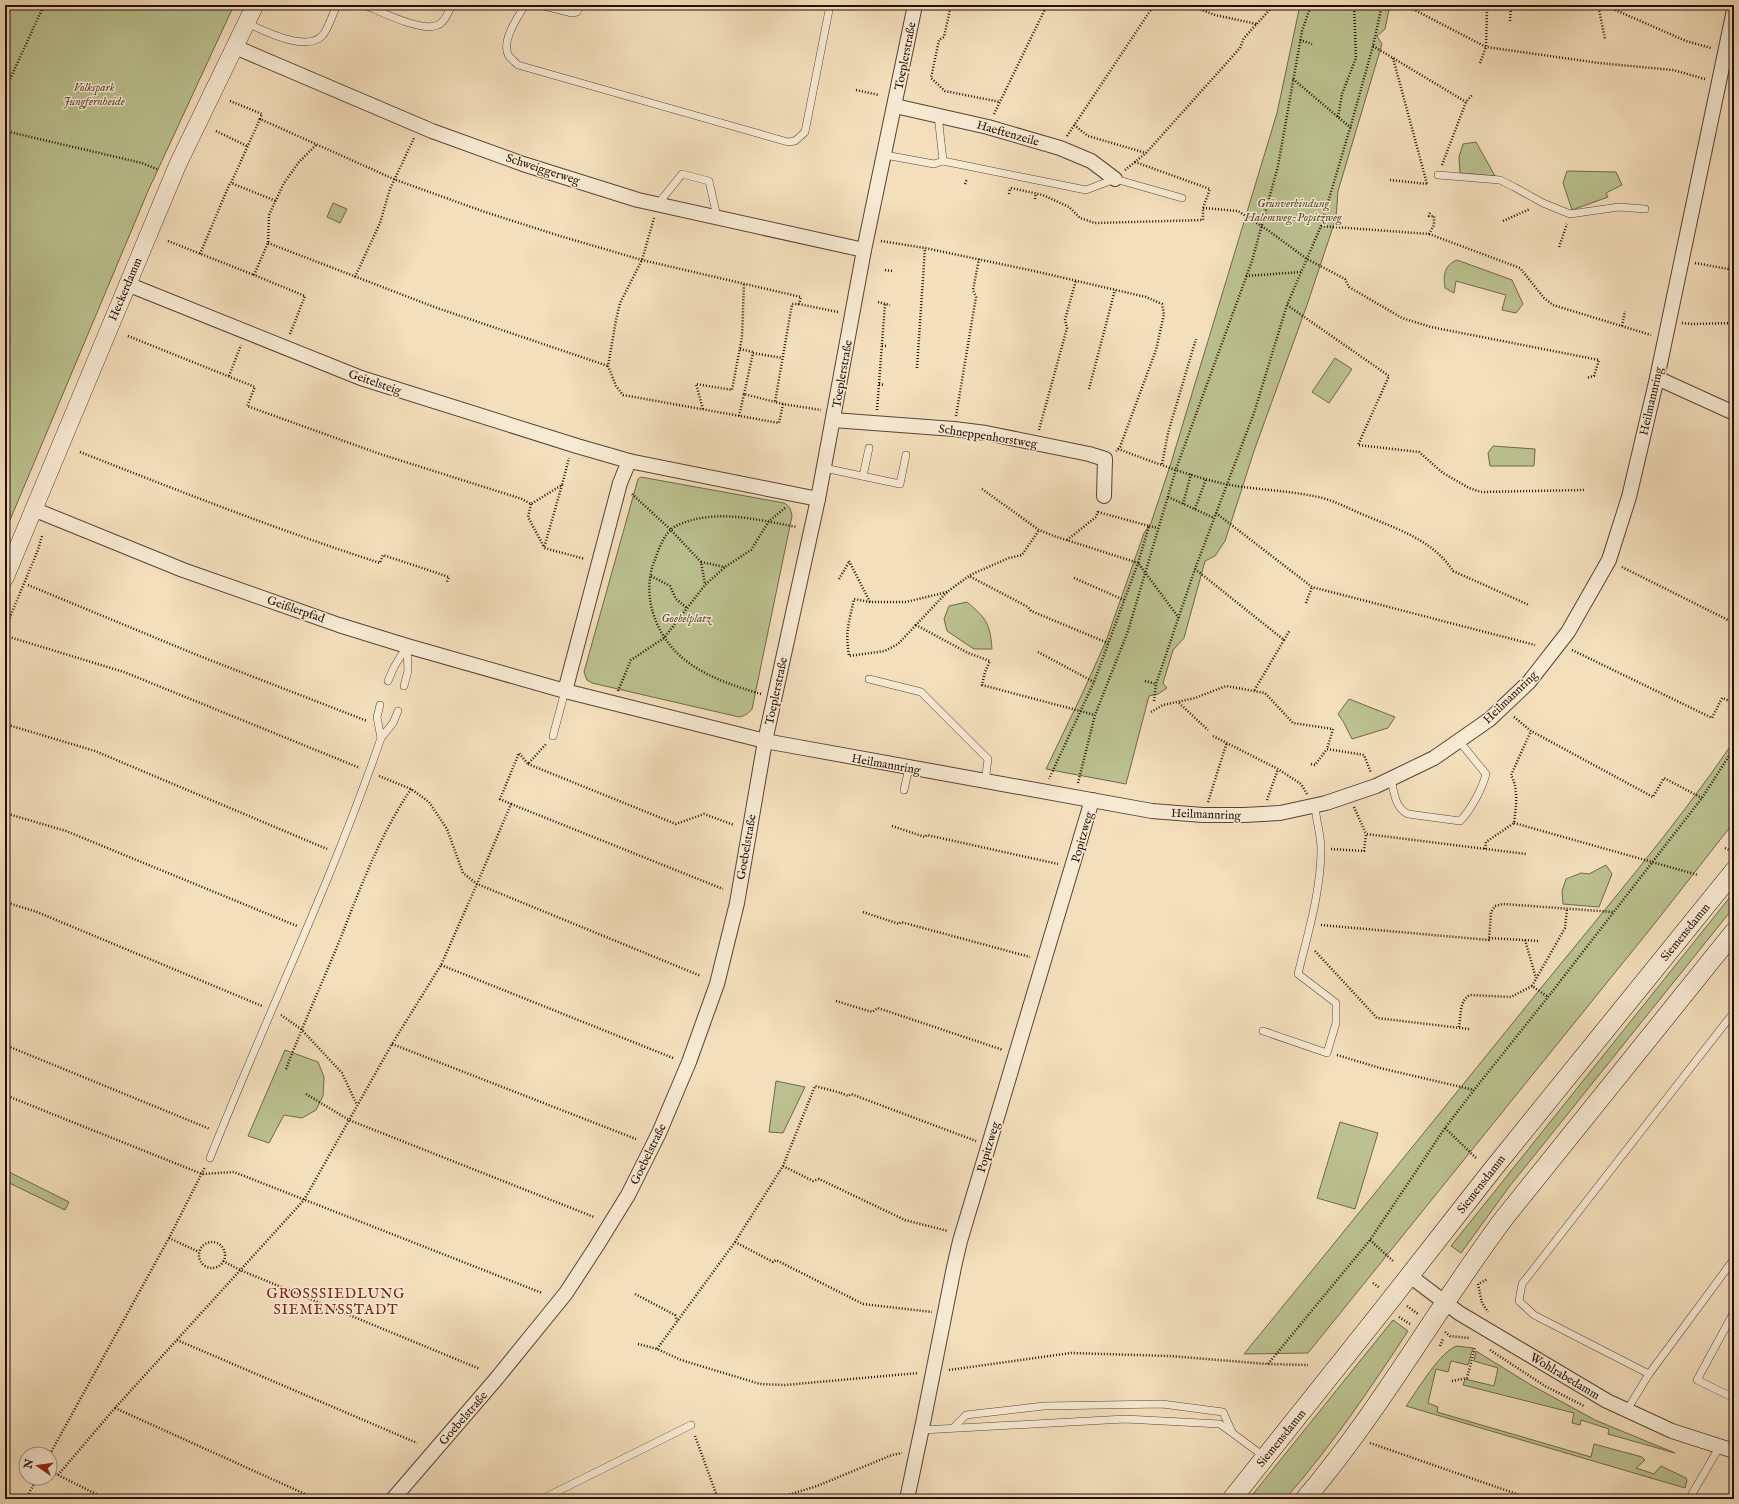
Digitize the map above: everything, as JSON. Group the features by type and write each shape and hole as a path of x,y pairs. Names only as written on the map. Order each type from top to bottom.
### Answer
{"main road":[{"name":"Siemensdamm","path":"1232,1499 1410,1276 1493,1169 1734,871"},
{"path":"1305,1499 1354,1438 1444,1303 1505,1217 1734,932"}],"street":[{"name":"Heckerdamm","path":"5,578 178,164 255,5"},
{"name":"Toeplerstraße","path":"765,741 818,499 865,245 885,155 915,5"},
{"name":"Heilmannring","path":"765,741 1152,811 1203,815 1263,814 1314,806 1349,796 1376,786 1434,758 1490,718 1529,682 1560,643 1568,632 1609,560 1629,497 1656,378 1734,10"},
{"name":"Schweiggerweg","path":"235,47 419,126 524,164 638,200 717,217 865,245"},
{"name":"Haeftenzeile","path":"895,106 988,127 1060,148 1091,160 1115,180"},
{"name":"Geitelsteig","path":"127,284 361,378 628,461"},
{"path":"1656,378 1734,413"},
{"name":"Schneppenhorstweg","path":"834,416 986,433 1036,442 1105,459"},
{"path":"1104,496 1105,459"},
{"path":"765,741 565,691 620,483 628,461 818,499"},
{"name":"Geißlerpfad","path":"33,509 183,570 339,625 565,691"},
{"name":"Goebelstraße","path":"393,1499 497,1378 566,1293 596,1248 628,1195 659,1133 689,1062 717,984 737,903 765,741"},
{"name":"Popitzweg","path":"907,1499 944,1314 962,1234 1045,962 1092,800"},
{"name":"Wohlrabedamm","path":"1410,1276 1444,1303 1588,1391 1672,1431 1734,1451"}],"lane":[{"path":"247,22 270,34 296,41 312,41 322,36 337,5"},
{"path":"364,5 420,26 432,27 439,25 445,19 452,5"},
{"path":"525,5 512,27 506,43 508,55 518,65 788,142 795,141 805,132 830,5"},
{"path":"540,5 572,13 577,12 580,5"},
{"path":"938,115 942,161"},
{"path":"885,155 934,164 942,161 1086,190 1115,180 1182,198"},
{"path":"658,204 682,174 709,181 717,217"},
{"path":"1438,175 1500,180 1514,186 1543,203 1570,214 1619,207 1645,209"},
{"path":"864,476 869,448"},
{"path":"824,468 900,484 906,455"},
{"path":"388,681 394,667 407,646"},
{"path":"404,686 408,671 407,646"},
{"path":"869,679 921,692 988,759 986,782"},
{"path":"553,736 565,691"},
{"path":"380,705 377,725 381,738"},
{"path":"210,1158 306,930 381,738 393,722 398,711"},
{"path":"1391,779 1398,806 1401,811 1408,814 1460,821 1466,814 1483,784 1486,774 1459,741"},
{"path":"904,790 909,768"},
{"path":"1263,1031 1327,1052 1336,1023 1336,1003 1298,974 1318,884 1321,848 1314,806"},
{"path":"1649,1374 1534,1315 1519,1301 1522,1284 1734,1012"},
{"path":"1627,1410 1649,1374 1734,1258"},
{"path":"1734,1312 1697,1380 1734,1398"},
{"path":"954,1427 966,1415 1006,1410 1044,1406 1162,1404 1222,1412 1233,1434"},
{"path":"922,1430 954,1427 1125,1419 1220,1424 1265,1457"},
{"path":"542,1499 691,1425"},
{"path":"1689,1499 1720,1446"}],"path":[{"path":"5,90 44,5"},
{"path":"951,5 949,25 944,37 939,40 931,78 945,91 1000,102"},
{"path":"988,127 1048,5"},
{"path":"1060,148 1154,5"},
{"path":"1189,5 1215,15 1257,24"},
{"path":"1115,180 1146,152 1240,48 1244,38 1274,5"},
{"path":"1078,783 1095,715 1128,631 1176,469 1246,276 1261,226 1278,166 1300,40 1310,5"},
{"path":"1338,117 1342,94 1356,58 1354,5"},
{"path":"1154,701 1156,684 1195,569 1254,413 1288,305 1321,226 1373,46 1382,5"},
{"path":"1405,5 1486,47 1599,63 1673,70 1718,82"},
{"path":"1480,64 1486,47 1488,5"},
{"path":"1510,22 1511,5"},
{"path":"1598,5 1605,39"},
{"path":"1604,5 1686,41 1710,47 1724,59"},
{"path":"1300,40 1312,44"},
{"path":"1373,46 1466,102"},
{"path":"1393,58 1427,184"},
{"path":"1293,78 1350,128"},
{"path":"856,90 880,95"},
{"path":"1390,180 1434,184 1466,102 1472,95"},
{"path":"200,254 230,183 262,114 230,101"},
{"path":"260,119 396,180 552,234 642,260 801,297 799,304"},
{"path":"1074,125 1088,136 1146,152"},
{"path":"355,277 380,223 390,190 396,180 419,126"},
{"path":"5,131 142,163"},
{"path":"216,131 247,146"},
{"path":"254,275 268,243 269,215 288,178 299,162 317,144"},
{"path":"1003,186 1036,193 1069,207 1080,218 1095,223 1203,220 1203,208 1210,189 1135,162"},
{"path":"960,177 974,180"},
{"path":"966,184 967,179"},
{"path":"230,183 276,201"},
{"path":"1009,194 1010,188"},
{"path":"1035,199 1036,193"},
{"path":"1503,221 1543,203"},
{"path":"658,204 642,260 620,303 608,366 616,386 623,395 779,423 783,404"},
{"path":"1203,208 1238,212 1261,226 1306,259 1345,279 1349,287 1402,318 1431,327 1599,360 1594,376 1586,378"},
{"path":"1429,234 1434,224 1434,216 1429,216 1430,212"},
{"path":"1560,247 1570,214"},
{"path":"1321,226 1429,234 1520,268 1544,298 1553,305 1664,339"},
{"path":"168,241 305,296 285,348"},
{"path":"1729,270 1734,242"},
{"path":"268,243 492,328 608,366"},
{"path":"865,245 925,248 1076,280 1146,297 1162,304 1164,314 1156,350 1120,447 1105,459"},
{"path":"917,368 925,248"},
{"path":"954,429 976,297 973,290 979,259"},
{"path":"1681,260 1734,270"},
{"path":"885,270 892,271"},
{"path":"1246,276 1301,272"},
{"path":"1036,442 1067,328 1065,320 1076,280"},
{"path":"703,409 696,384 732,390 742,337 744,284"},
{"path":"1089,389 1115,290"},
{"path":"878,302 890,304"},
{"path":"775,402 792,304 799,304 852,315"},
{"path":"877,410 885,304"},
{"path":"1288,305 1389,376 1358,445 1419,452 1443,473 1469,488 1481,492 1584,490"},
{"path":"1622,326 1625,311"},
{"path":"1668,320 1692,324 1734,322"},
{"path":"229,376 246,333"},
{"path":"128,336 255,387 247,406 380,454 522,499 531,504"},
{"path":"1162,464 1168,433 1196,338"},
{"path":"882,346 887,346"},
{"path":"740,349 782,358"},
{"path":"739,416 753,352"},
{"path":"879,384 884,385"},
{"path":"744,394 834,416"},
{"path":"544,548 573,444"},
{"path":"1118,449 1206,479 1226,484 1308,495 1336,501 1401,530 1426,544 1446,560 1453,571 1530,605"},
{"path":"80,452 237,513 334,548 380,563 383,555 449,577 447,582"},
{"path":"1183,504 1191,474"},
{"path":"1195,509 1206,479"},
{"path":"620,483 670,529 701,562 725,568"},
{"path":"562,485 531,504 528,517 544,548 599,563"},
{"path":"982,489 1038,530 1138,563 1179,618"},
{"path":"1066,540 1096,517 1104,496"},
{"path":"1168,497 1214,518"},
{"path":"1098,512 1158,528"},
{"path":"1216,513 1312,587 1534,644"},
{"path":"774,698 728,682 693,666 676,653 658,628 650,602 650,576 657,554 670,529 694,520 713,517 738,516 811,530"},
{"path":"611,703 619,689 631,660 664,638 705,584 725,568 752,550 769,521"},
{"path":"1043,792 1094,682 1138,563 1149,526"},
{"path":"947,592 906,602 870,602 854,599 848,621 846,638 849,656 885,651 898,644 947,592 969,576 1009,558 1022,556 1038,530"},
{"path":"5,629 38,550 43,531"},
{"path":"1609,560 1734,623"},
{"path":"839,579 849,561 870,602"},
{"path":"701,562 705,584"},
{"path":"1195,569 1284,640"},
{"path":"650,576 670,586 676,599 687,608"},
{"path":"969,576 1028,607 1031,612 1108,643"},
{"path":"1074,578 1124,600"},
{"path":"28,585 197,655 377,725"},
{"path":"1306,603 1312,587"},
{"path":"916,625 968,653 990,661 985,672 982,685 1095,715"},
{"path":"1254,691 1290,630"},
{"path":"6,636 124,672 411,789 429,802 447,829 463,873 478,884 701,976"},
{"path":"1560,643 1712,718 1722,698 1734,703"},
{"path":"1038,652 1094,682"},
{"path":"1145,681 1156,684"},
{"path":"1151,712 1162,705 1195,698 1226,686 1265,693 1293,722 1333,729 1327,749 1315,765 1311,764"},
{"path":"1178,702 1208,730"},
{"path":"1503,707 1531,731 1653,797 1664,778 1702,798"},
{"path":"5,724 95,751 337,853"},
{"path":"1485,849 1486,842 1514,823 1517,796 1514,780 1511,775 1531,731"},
{"path":"528,764 553,736"},
{"path":"1213,736 1278,769 1301,784 1314,806"},
{"path":"1203,815 1227,742"},
{"path":"1268,1364 1370,1240 1445,1128 1702,798 1734,748"},
{"path":"1327,749 1364,755 1376,786"},
{"path":"723,889 500,799 519,753 528,764 676,824 704,814 734,825"},
{"path":"1263,814 1278,769"},
{"path":"286,1069 362,881 396,812 411,789"},
{"path":"1321,848 1364,851 1366,834 1349,796"},
{"path":"106,1499 58,1475 115,1408 304,1200 392,1044 441,965 478,884 511,804"},
{"path":"5,813 66,832 306,930"},
{"path":"1514,823 1698,876"},
{"path":"892,826 925,836 927,835 1073,867"},
{"path":"1366,834 1526,854"},
{"path":"1333,841 1333,857"},
{"path":"1725,848 1734,852"},
{"path":"5,902 37,912 272,1010 301,1029 342,1073 357,1106"},
{"path":"1489,938 1491,912 1495,906 1503,904 1614,912"},
{"path":"1459,1028 1465,997 1470,995 1511,997 1532,986 1565,928 1567,909"},
{"path":"863,912 888,921 899,924 901,922 1045,962"},
{"path":"1319,931 1322,917"},
{"path":"1321,925 1489,940 1489,938 1540,941"},
{"path":"1525,940 1536,978"},
{"path":"1314,950 1377,1018 1469,1028"},
{"path":"441,965 673,1058"},
{"path":"1532,986 1548,997"},
{"path":"836,1001 872,1012 878,1008 1017,1054"},
{"path":"392,1044 636,1138"},
{"path":"5,1045 220,1133"},
{"path":"1327,1052 1380,1068 1474,1090"},
{"path":"657,1349 735,1242 783,1166 815,1086 848,1096 851,1094 989,1146"},
{"path":"306,1094 349,1120 594,1217"},
{"path":"5,1095 202,1174 234,1172 542,1293"},
{"path":"1445,1128 1476,1158"},
{"path":"54,1446 169,1238 210,1158"},
{"path":"783,1166 813,1181 819,1179 905,1220 962,1234"},
{"path":"169,1238 199,1252"},
{"path":"1370,1240 1393,1260"},
{"path":"209,1242 216,1243 222,1247 225,1254 223,1261 219,1266 214,1268 207,1267 202,1264 199,1258 199,1252 203,1246 209,1242"},
{"path":"735,1242 773,1262 776,1260 862,1304 944,1314"},
{"path":"223,1261 240,1270 480,1369"},
{"path":"635,1294 675,1315 678,1320"},
{"path":"1398,1316 1412,1326"},
{"path":"176,1340 417,1443"},
{"path":"638,1344 657,1349 681,1360 760,1384 784,1385 933,1372 1072,1353 1170,1356 1268,1364 1308,1365"},
{"path":"1452,1381 1467,1378 1476,1347"},
{"path":"115,1408 316,1499"},
{"path":"691,1425 718,1499"},
{"path":"1354,1438 1531,1499"},
{"path":"775,1499 817,1486 892,1455 918,1447"},
{"path":"26,1499 33,1486"}],"green space":[{"name":"Volkspark Jungfernheide","path":"5,5 234,5 148,191 5,532"},
{"name":"Grünverbindung Halemweg-Popitzweg","path":"1300,5 1390,5 1385,29 1377,36 1382,44 1338,191 1336,218 1307,305 1254,451 1225,541 1215,556 1205,561 1184,638 1173,650 1163,683 1167,688 1158,694 1149,696 1126,784 1046,769 1106,641 1144,533 1151,523 1171,463 1277,113"},
{"path":"1476,142 1495,176 1460,173 1459,157 1463,144"},
{"path":"1567,171 1616,172 1622,185 1606,193 1608,197 1572,210 1563,183"},
{"path":"333,203 347,209 340,223 327,217"},
{"path":"1457,260 1512,280 1523,304 1516,313 1502,310 1506,295 1456,281 1454,293 1445,288 1445,271 1449,265"},
{"path":"1335,358 1352,369 1329,403 1312,392"},
{"path":"1493,446 1535,449 1534,466 1490,466 1488,453"},
{"name":"Goebelplatz","path":"641,477 784,503 788,505 791,510 792,516 752,709 745,715 739,717 592,683 587,680 584,672 638,479"},
{"path":"967,602 979,612 986,622 990,633 992,649 974,649 947,631 944,619 949,606"},
{"path":"1349,699 1395,717 1388,728 1352,739 1338,714"},
{"path":"1734,741 1734,822 1655,923 1308,1353 1244,1354 1638,869 1711,774"},
{"path":"1606,865 1612,874 1599,907 1563,904 1562,891 1566,879 1581,873 1589,874"},
{"path":"1734,892 1734,907 1509,1187 1461,1253 1451,1246"},
{"path":"285,1050 318,1062 324,1077 323,1096 316,1110 302,1118 284,1115 269,1143 248,1136"},
{"path":"776,1081 805,1087 783,1133 769,1132"},
{"path":"1340,1122 1378,1133 1355,1209 1317,1198"},
{"path":"5,1170 69,1202 65,1210 5,1181"},
{"path":"1393,1320 1408,1331 1365,1396 1302,1479 1285,1499 1249,1499"},
{"path":"1457,1346 1473,1348 1468,1365 1451,1361 1448,1372 1436,1369 1428,1403 1438,1407 1437,1412 1591,1457 1594,1444 1642,1457 1645,1460 1636,1468 1654,1474 1661,1466 1686,1478 1685,1488 1406,1406 1437,1363 1451,1349"},
{"path":"1476,1351 1531,1385 1595,1420 1675,1453 1608,1434 1609,1429 1581,1420 1580,1425 1572,1423 1574,1413 1463,1385 1465,1379 1494,1386 1498,1368 1474,1361"}],"district":[{"name":"GROSSSIEDLUNG SIEMENSSTADT","path":"336,1302"}]}
